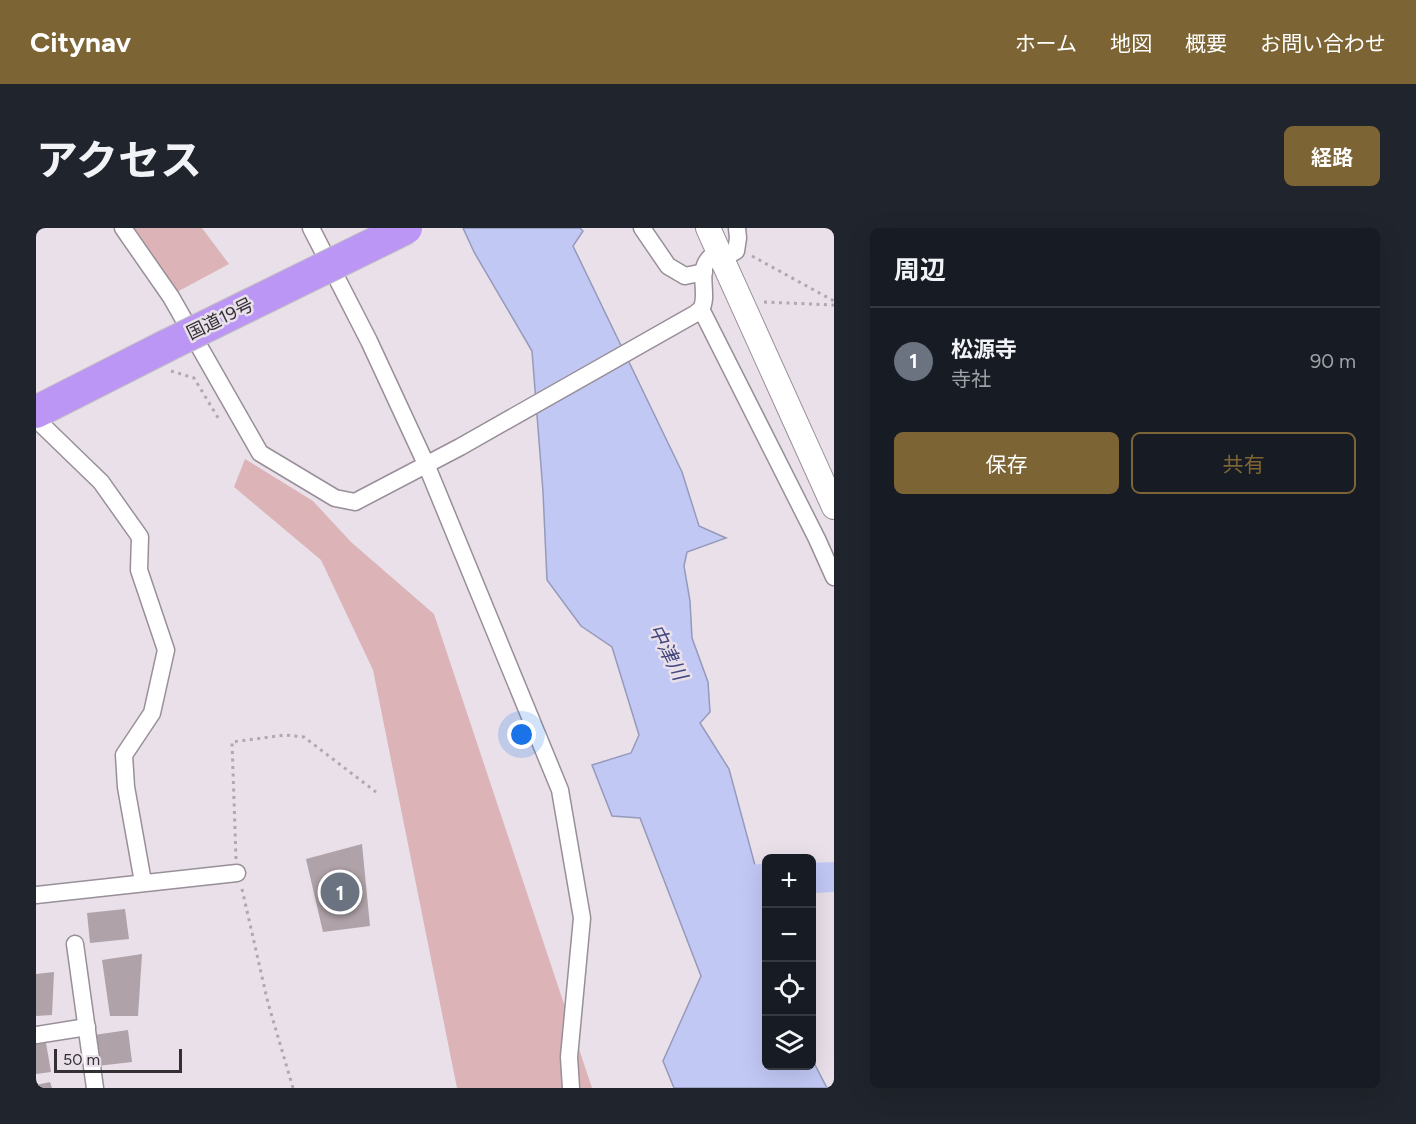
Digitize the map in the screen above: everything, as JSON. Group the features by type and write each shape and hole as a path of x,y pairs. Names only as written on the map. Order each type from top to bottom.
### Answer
{"highway":[{"name":"国道19号","path":"36,390 166,348 360,228"},
{"name":"国道19号","path":"36,412 406,228"}],"street":[{"path":"123,228 171,297 260,453 335,498 355,502 460,447 697,312 704,294 702,284 737,228"},
{"path":"310,228 369,341 426,464 560,790 582,918 569,1056 571,1088"},
{"path":"642,228 668,266 685,276 720,258"},
{"path":"708,228 834,507"},
{"path":"697,312 818,539 834,578"},
{"path":"36,419 101,482 140,537 139,570 166,650 152,713 124,755 126,787 143,882"},
{"path":"36,895 237,873"},
{"path":"75,944 95,1088"},
{"path":"36,1035 87,1027"}],"path":[{"path":"720,258 834,301"},
{"path":"742,305 753,301 834,305"},
{"path":"166,348 194,378 222,423"},
{"path":"293,1088 268,1002 237,873 232,742 285,735 304,737 376,792"}],"shaded area":[{"path":"132,228 202,228 229,264 175,293"},
{"path":"245,459 313,501 351,542 434,614 592,1088 457,1088 373,670 321,560 234,487"}],"water":[{"name":"中津川","path":"463,228 580,228 583,231 573,246 682,472 699,526 726,538 687,552 684,566 690,601 692,638 708,682 710,712 700,723 729,769 762,891 762,1070 816,1070 816,1067 827,1088 674,1088 663,1061 701,976 640,818 612,816 592,765 631,753 639,735 612,647 581,626 547,580 532,351 474,252"}],"building":[{"path":"362,844 370,926 323,932 306,859"},
{"path":"125,909 129,939 90,943 87,913"},
{"path":"142,954 138,1016 110,1016 102,960"},
{"path":"54,972 52,1015 36,1016 36,974"},
{"path":"128,1030 132,1062 97,1066 94,1035"},
{"path":"46,1043 51,1072 36,1074 36,1044"},
{"path":"50,1082 52,1088 36,1088 36,1085"}],"waterway":[{"path":"816,878 834,877"},
{"path":"720,881 762,879"}],"place":[{"name":"松源寺","path":"340,892"}]}
